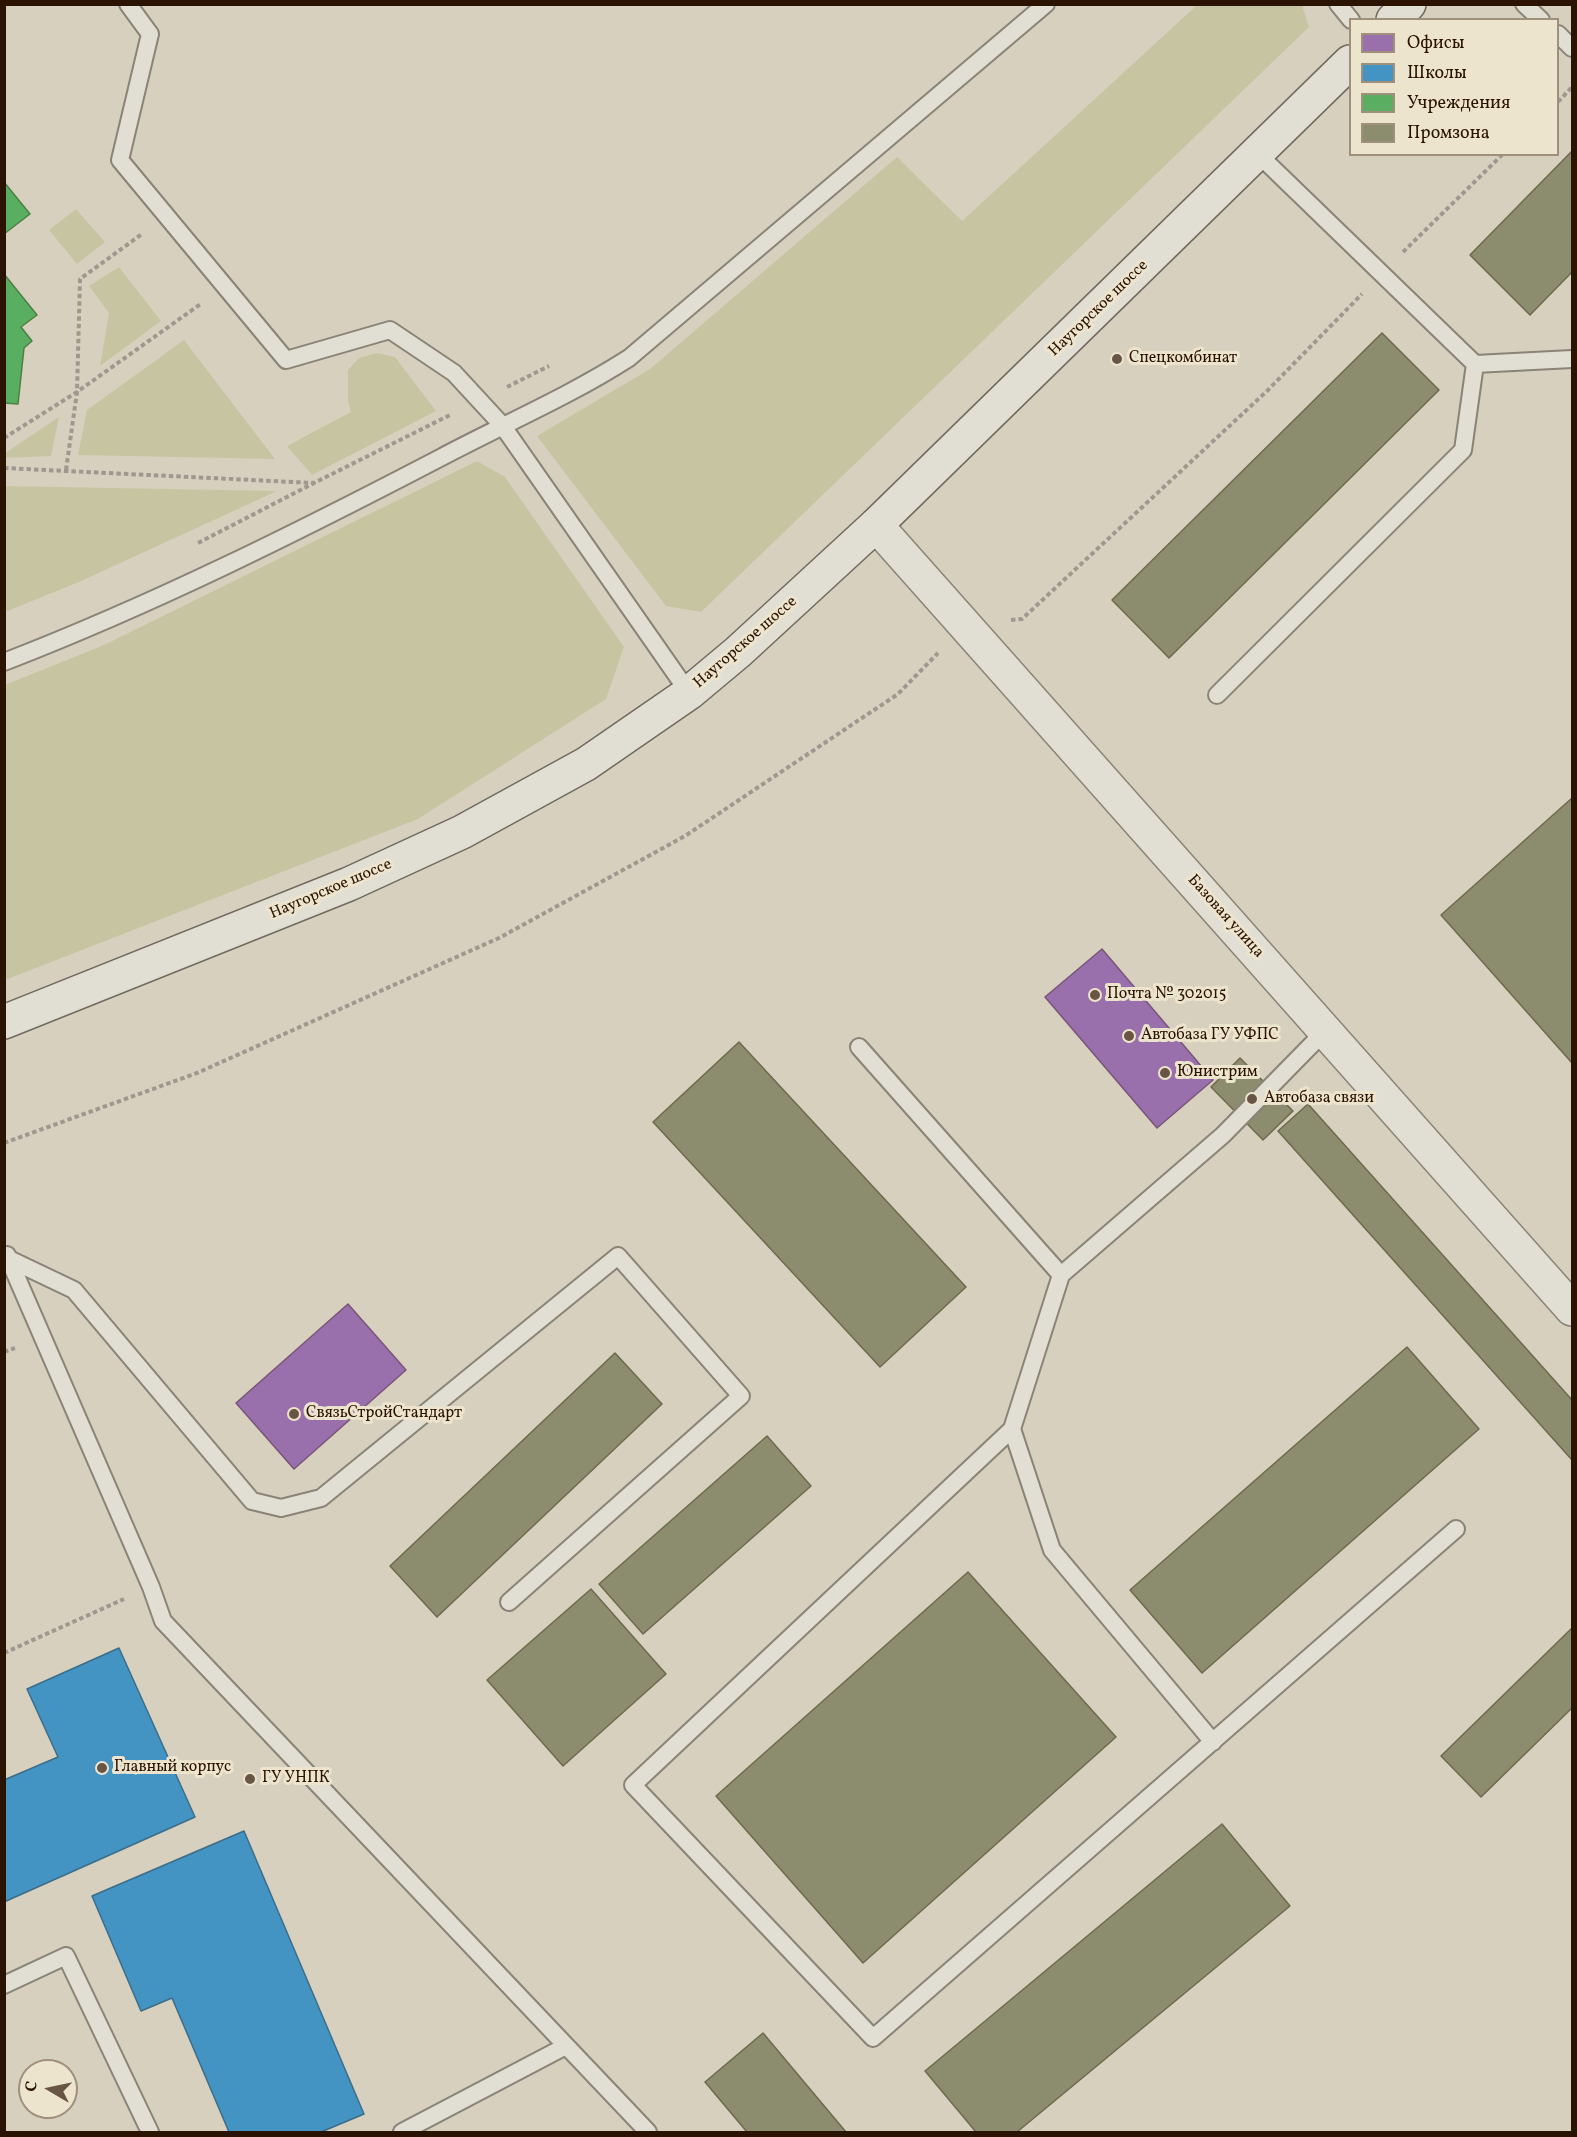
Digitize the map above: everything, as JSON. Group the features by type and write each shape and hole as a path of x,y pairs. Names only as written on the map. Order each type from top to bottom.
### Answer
{"main road":[{"path":"1395,18 1409,4"},
{"name":"Наугорское шоссе","path":"4,1022 349,884 462,832 586,764 689,693 738,652 876,525 1349,63"},
{"name":"Базовая улица","path":"876,525 1570,1301"}],"lane":[{"path":"128,4 150,34 120,160 286,360 390,330 454,373 502,425 689,693"},
{"path":"4,662 89,629 355,502 502,425 578,391 629,358 1046,4"},
{"path":"1338,4 1349,18"},
{"path":"1524,4 1539,18"},
{"path":"1559,36 1572,48"},
{"path":"1258,154 1475,364 1572,359"},
{"path":"1217,695 1463,450 1475,364"},
{"path":"1326,1030 1223,1135 1061,1275 1012,1429 633,1785 873,2038 1456,1529"},
{"path":"859,1047 1061,1275"},
{"path":"7,1254 151,1587 163,1621 648,2133"},
{"path":"7,1254 74,1290 252,1501 281,1508 321,1498 618,1256 741,1396 509,1602"},
{"path":"1012,1429 1052,1550 1213,1742"},
{"path":"4,1986 66,1956 150,2133"},
{"path":"402,2133 566,2046"}],"path":[{"path":"1559,100 1572,87"},
{"path":"4,1143 197,1073 499,938 685,836 898,694 965,624 1022,620 1267,391 1501,156"},
{"path":"66,470 77,392 80,279 167,216"},
{"path":"4,438 77,392 225,286"},
{"path":"4,468 314,483 559,361"},
{"path":"4,1653 151,1587"}],"shaded area":[{"path":"1197,5 1302,5 1309,27 701,612 666,606 537,436 650,369 897,157 962,221"},
{"path":"76,209 105,242 77,264 49,230"},
{"path":"119,267 161,321 100,366 109,313 89,286"},
{"path":"184,340 275,459 78,455 87,410"},
{"path":"377,353 395,357 436,411 312,475 287,446 351,412 348,401 348,370 359,358"},
{"path":"59,417 51,456 5,458 5,453"},
{"path":"477,461 505,477 624,647 606,699 418,819 5,980 5,685 104,645"},
{"path":"5,486 277,491 79,582 5,612"}],"building: Офисы":[{"path":"1102,949 1213,1080 1157,1128 1045,997"},
{"path":"348,1304 406,1370 294,1469 236,1403"}],"building: Школы":[{"name":"Главный корпус","path":"119,1648 195,1817 4,1902 4,1780 58,1757 27,1689"},
{"path":"244,1831 364,2114 321,2132 229,2132 172,1998 141,2011 92,1896"}],"building: Учреждения":[{"path":"4,182 30,214 4,234"},
{"path":"4,274 37,315 21,327 32,341 24,348 18,404 4,403"}],"building: Промзона":[{"path":"1572,151 1572,272 1530,315 1470,255"},
{"path":"1382,333 1439,390 1169,658 1112,600"},
{"path":"1572,798 1572,1063 1441,915"},
{"path":"739,1042 966,1287 880,1367 653,1122"},
{"name":"Автобаза связи","path":"1240,1058 1293,1111 1263,1140 1211,1087"},
{"path":"1308,1104 1572,1400 1572,1460 1278,1131"},
{"path":"1407,1347 1479,1429 1202,1673 1130,1590"},
{"path":"615,1353 662,1404 437,1617 390,1566"},
{"path":"767,1436 811,1486 643,1634 599,1584"},
{"path":"968,1572 1116,1737 863,1963 716,1796"},
{"path":"591,1589 666,1674 563,1766 487,1680"},
{"path":"1572,1628 1572,1708 1481,1797 1441,1756"},
{"path":"1222,1824 1290,1906 1017,2132 976,2132 925,2071"},
{"path":"763,2033 846,2132 747,2132 705,2082"}],"place":[{"name":"Спецкомбинат","path":"1117,359"},
{"name":"Почта № 302015","path":"1095,995"},
{"name":"Автобаза ГУ УФПС","path":"1129,1036"},
{"name":"Юнистрим","path":"1165,1073"},
{"name":"Автобаза связи","path":"1252,1099"},
{"name":"СвязьСтройСтандарт","path":"294,1414"},
{"name":"Главный корпус","path":"102,1768"},
{"name":"ГУ УНПК","path":"250,1779"}]}
